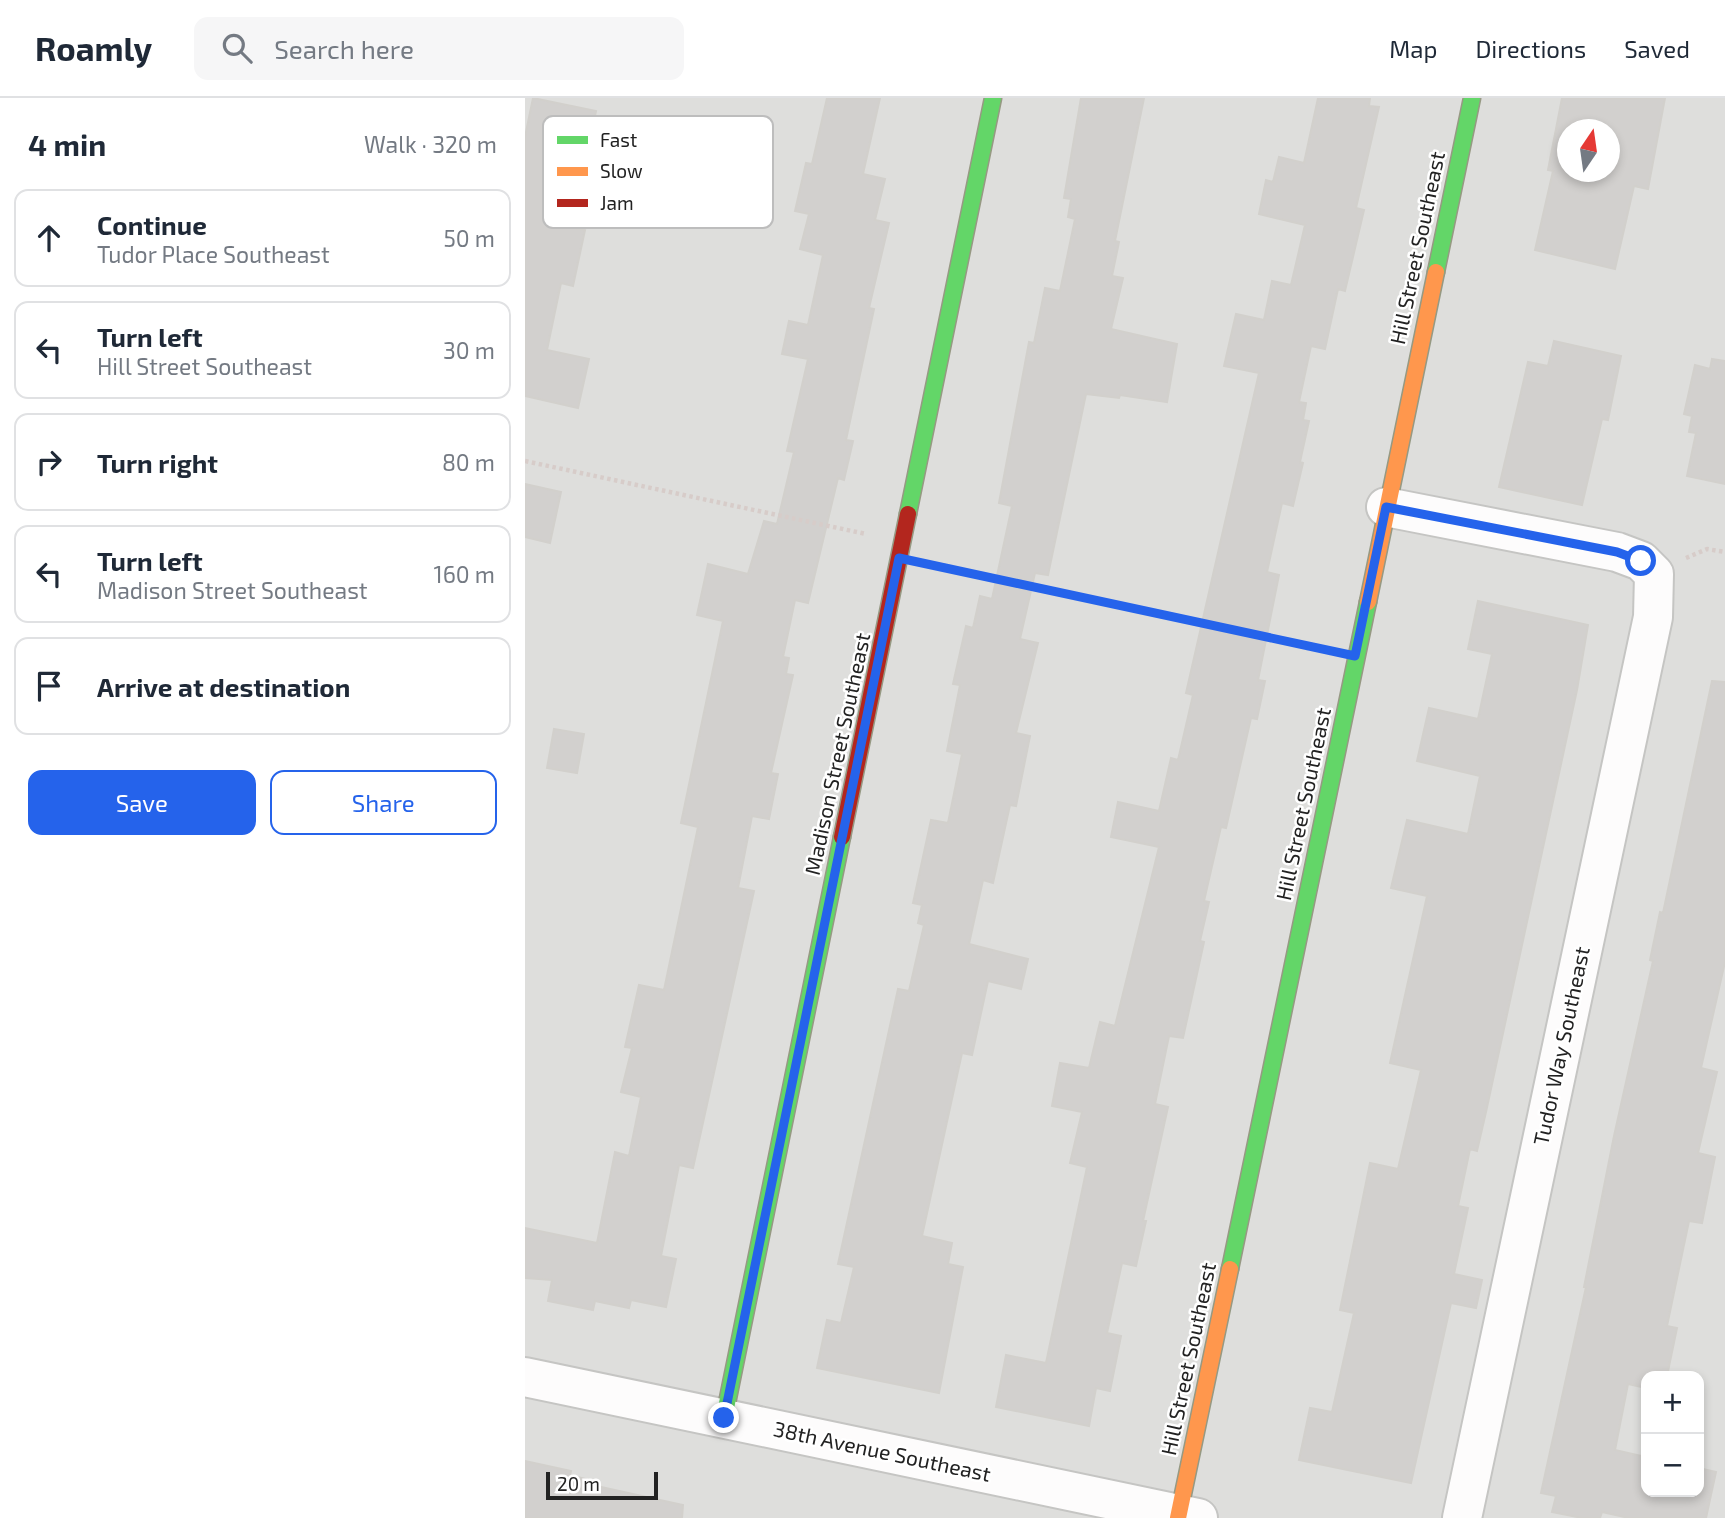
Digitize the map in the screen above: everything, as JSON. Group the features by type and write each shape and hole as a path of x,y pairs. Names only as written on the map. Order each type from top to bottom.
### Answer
{"street":[{"name":"Madison Street Southeast","path":"724,1418 993,98"},
{"name":"Hill Street Southeast","path":"1185,1517 1355,656 1472,98"},
{"name":"Tudor Way Southeast","path":"1386,507 1617,552 1641,561 1654,574 1653,617 1462,1518"},
{"name":"38th Avenue Southeast","path":"525,1377 1185,1517"}],"path":[{"path":"525,461 1355,656"}],"shaded area":[{"path":"525,98 1725,98 1725,1518 525,1518"}],"building":[{"path":"533,98 596,111 595,116 543,116 543,228 585,230 573,286 561,283 547,350 589,359 578,408 525,396 525,137"},
{"path":"827,98 880,98 863,174 885,179 875,220 889,223 869,308 874,309 846,440 853,441 844,480 838,478 808,603 795,600 783,657 789,658 786,674 793,675 771,773 778,774 769,819 752,816 738,888 754,891 693,1168 679,1165 661,1256 676,1259 666,1307 631,1300 629,1308 595,1301 593,1310 548,1301 552,1280 525,1278 525,1228 597,1243 615,1152 629,1156 641,1097 621,1092 632,1048 625,1047 639,985 664,990 698,827 681,823 723,621 697,615 708,564 748,574 764,521 777,524 794,452 787,451 808,359 782,354 789,321 808,325 823,255 800,249 809,214 795,211 806,163 812,164"},
{"path":"1081,98 1144,98 1115,241 1119,242 1112,276 1123,278 1111,329 1177,344 1167,402 1120,395 1119,398 1086,394 1048,575 1035,573 1020,639 1038,643 1016,733 1030,736 1016,806 1010,805 993,883 983,880 969,944 1028,959 1021,989 988,981 972,1055 962,1053 922,1236 952,1243 948,1264 963,1267 939,1393 817,1368 827,1320 841,1323 854,1267 838,1264 898,989 909,991 924,925 918,923 922,905 913,903 931,820 948,823 962,754 947,751 960,685 953,684 966,626 973,628 980,596 992,599 1012,506 999,503 1029,342 1034,343 1045,288 1060,291 1075,219 1068,217 1071,199 1064,198"},
{"path":"1318,98 1370,98 1369,106 1379,107 1356,208 1364,210 1345,291 1338,289 1325,349 1311,346 1299,402 1306,403 1303,420 1309,421 1300,462 1303,463 1293,506 1282,503 1267,572 1279,575 1258,680 1265,681 1257,719 1251,718 1226,828 1221,827 1204,901 1209,902 1200,941 1204,942 1183,1038 1169,1036 1155,1104 1168,1107 1143,1221 1146,1221 1136,1266 1122,1263 1107,1333 1121,1336 1110,1391 1096,1388 1089,1426 996,1407 1006,1355 1046,1363 1087,1167 1070,1163 1082,1112 1052,1106 1060,1063 1089,1068 1100,1022 1115,1026 1159,847 1111,837 1118,802 1159,811 1171,758 1178,760 1193,695 1186,693 1259,373 1224,366 1236,314 1264,320 1272,281 1291,285 1305,225 1259,214 1266,180 1273,182 1279,157 1304,163"},
{"path":"1562,98 1665,98 1648,189 1634,186 1615,269 1535,250 1553,171 1548,170 1557,124 1557,182 1620,182 1620,119 1558,119"},
{"path":"1554,341 1621,356 1608,420 1602,419 1582,505 1499,487 1528,362 1548,366"},
{"path":"1712,359 1725,361 1725,484 1687,476 1696,433 1689,432 1692,416 1684,414 1695,365 1710,369"},
{"path":"525,484 561,492 550,543 525,537"},
{"path":"1478,601 1588,625 1577,690 1486,1112 1477,1151 1470,1149 1458,1206 1468,1208 1454,1274 1482,1280 1476,1308 1451,1303 1411,1483 1299,1460 1310,1408 1332,1412 1354,1313 1340,1310 1370,1163 1398,1169 1421,1070 1390,1063 1427,896 1391,888 1407,820 1468,834 1480,776 1417,761 1429,708 1478,719 1492,654 1468,649"},
{"path":"1712,681 1725,682 1725,962 1701,1068 1717,1072 1698,1153 1715,1157 1702,1223 1689,1221 1667,1326 1677,1328 1668,1371 1641,1371 1641,1387 1628,1384 1615,1450 1641,1456 1641,1497 1704,1497 1704,1469 1716,1472 1706,1518 1629,1518 1602,1512 1600,1518 1582,1518 1552,1512 1556,1496 1541,1493 1586,1287 1614,1136 1653,961 1650,960 1660,912 1663,913"},
{"path":"554,729 584,734 577,773 547,768"},
{"path":"525,1461 571,1471 570,1475 593,1481 592,1485 683,1505 682,1518 525,1518"}],"traffic: fast":[{"path":"908,514 993,98"},
{"path":"1436,272 1472,98"},
{"path":"1230,1269 1368,602"},
{"path":"724,1418 842,837"}],"traffic: slow":[{"path":"1368,602 1436,272"},
{"path":"1178,1518 1230,1269"}],"traffic: jam":[{"path":"842,837 908,514"}],"route":[{"path":"724,1418 899,558 1355,656 1386,507 1617,552 1641,561"}]}
